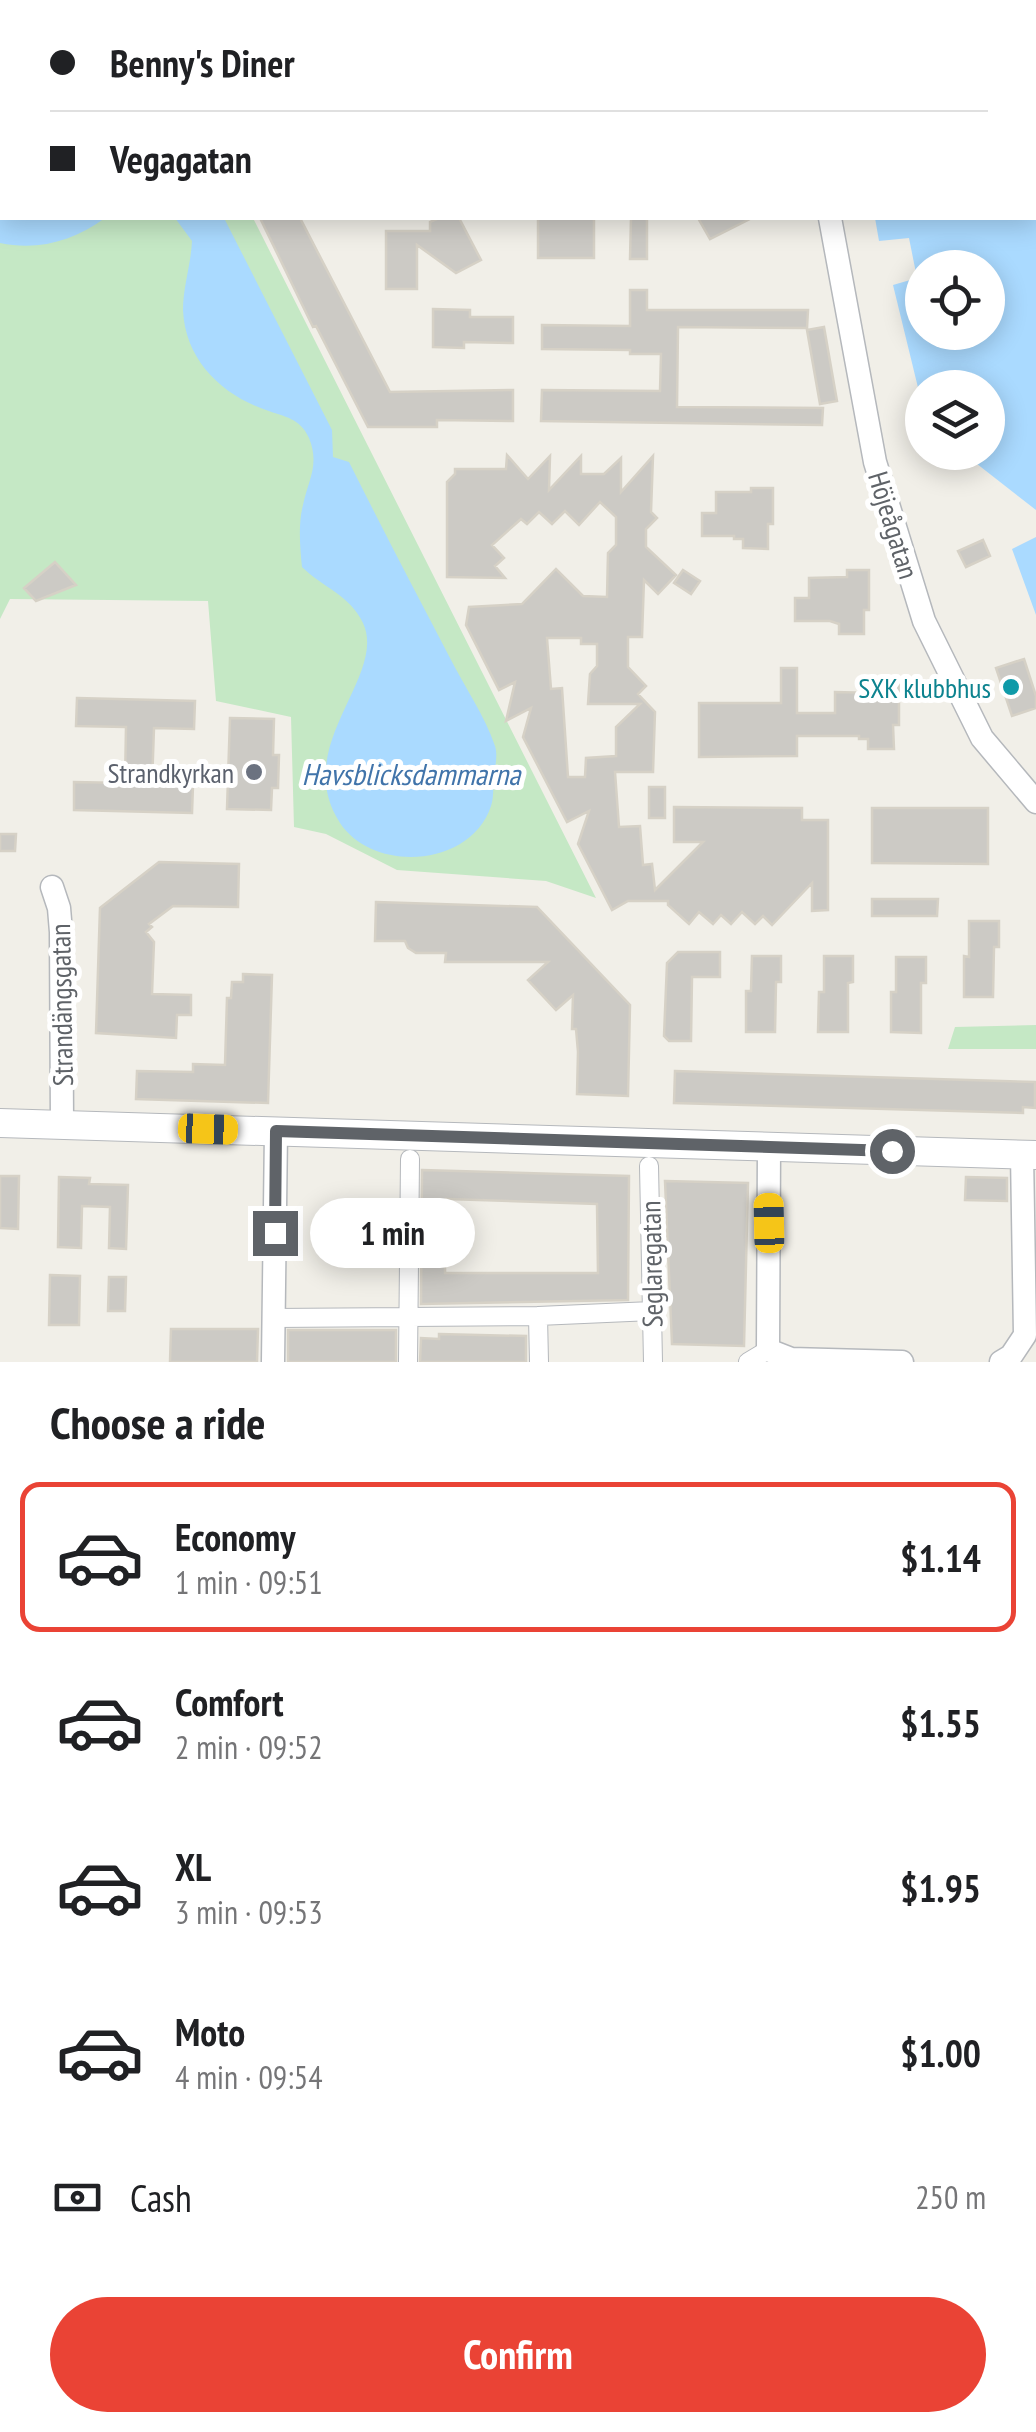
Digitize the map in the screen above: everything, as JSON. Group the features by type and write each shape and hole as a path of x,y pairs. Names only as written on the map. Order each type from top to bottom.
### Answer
{"street":[{"name":"Höjeågatan","path":"830,220 875,462 924,621 982,738 1036,802"},
{"name":"Strandängsgatan","path":"52,887 61,932 62,1125"},
{"path":"0,1123 1029,1155 1025,1335 1020,1346 1001,1362"},
{"path":"273,1362 276,1131"},
{"path":"770,1148 758,1356 902,1362"},
{"path":"408,1362 410,1159"},
{"name":"Seglaregatan","path":"649,1166 653,1362"},
{"path":"274,1318 652,1311"},
{"path":"538,1316 539,1362"}],"green space":[{"path":"0,220 254,220 596,898 546,881 397,870 326,834 294,827 291,717 216,701 208,601 10,599 0,619"},
{"path":"1036,1025 1036,1049 948,1049 955,1027"}],"water":[{"path":"0,220 102,220 81,233 42,245 0,243"},
{"name":"Havsblicksdammarna","path":"176,220 225,220 332,430 333,457 349,462 491,735 496,757 491,806 480,826 464,842 443,852 397,856 375,850 355,839 340,823 328,795 326,767 332,740 363,666 367,644 363,623 343,598 302,567 300,520 313,464 305,431 291,419 250,403 221,385 191,345 183,310 192,241"},
{"path":"875,220 1036,220 1036,510 985,470 1005,470 1005,370 914,370 909,350 1005,350 1005,250 911,250 909,238 879,241"},
{"path":"905,282 905,334 893,285"},
{"path":"1036,537 1036,615 1012,549"}],"building":[{"path":"261,220 301,220 390,392 513,390 513,421 437,420 437,427 368,427 316,326 313,327"},
{"path":"460,220 481,260 456,273 417,245 417,289 386,289 386,231 430,231 430,222"},
{"path":"538,220 594,220 594,258 538,258"},
{"path":"631,220 647,220 647,259 630,259"},
{"path":"699,220 748,220 710,239"},
{"path":"630,290 647,290 647,310 808,310 807,328 678,327 677,407 823,408 822,425 541,421 542,390 660,391 661,354 542,349 542,325 630,326"},
{"path":"433,309 470,310 470,317 513,317 513,343 464,342 464,348 433,347"},
{"path":"824,327 837,401 820,404 807,330"},
{"path":"507,455 528,479 550,456 549,490 581,456 581,474 604,474 621,458 621,492 653,456 651,512 657,518 646,529 646,547 676,575 658,594 644,580 642,637 628,637 628,667 646,686 638,694 655,712 653,772 615,772 619,827 640,826 643,865 652,864 655,890 703,842 674,842 674,807 802,808 802,820 828,820 828,910 812,911 812,883 772,925 763,916 755,924 742,912 731,924 721,915 713,924 699,912 689,924 668,901 628,901 612,910 578,844 589,811 567,822 523,737 531,708 506,721 515,682 499,690 466,625 469,607 522,604 556,569 583,596 607,597 608,553 616,545 616,517 600,502 579,525 565,511 552,524 539,512 527,524 521,519 492,545 504,558 495,566 505,578 447,577 447,482 455,469 506,469","holes":["547,638 581,638 581,644 597,644 597,666 590,674 588,704 640,704 616,727 616,756 586,758 585,777 568,777 562,688 551,689"]},
{"path":"751,488 773,488 768,549 743,548 743,539 734,536 702,536 702,513 716,513 716,492 751,492"},
{"path":"983,540 990,556 966,567 958,551"},
{"path":"55,562 76,585 36,601 24,588"},
{"path":"683,570 700,581 691,594 674,583"},
{"path":"847,570 869,570 869,610 864,610 864,634 839,634 839,624 830,621 795,621 795,598 809,598 809,578 847,577"},
{"path":"1024,659 1036,708 1012,716 996,668"},
{"path":"781,668 797,668 797,713 835,713 835,692 876,693 876,681 899,681 899,725 893,725 894,749 868,749 868,739 859,736 797,736 797,756 699,757 699,703 781,703"},
{"path":"77,698 195,701 194,729 154,728 152,784 193,785 192,813 74,810 74,782 125,783 126,727 76,726"},
{"name":"Strandkyrkan","path":"230,718 274,719 273,755 279,755 278,788 272,788 271,810 227,809"},
{"path":"649,787 665,787 665,818 649,818"},
{"path":"872,808 988,808 988,864 872,863"},
{"path":"0,834 16,834 15,851 0,851"},
{"path":"159,862 239,864 238,907 173,906 149,924 152,927 146,932 154,942 152,994 191,995 191,1015 177,1015 176,1038 96,1033 100,908"},
{"path":"872,899 938,899 937,916 872,916"},
{"path":"376,902 537,907 630,1005 628,1096 577,1094 573,995 556,1010 528,980 548,962 445,962 446,953 416,953 405,941 375,941"},
{"path":"969,921 999,921 993,997 964,997"},
{"path":"678,952 720,952 720,977 692,977 691,1041 669,1041 664,1036 667,963"},
{"path":"752,956 781,956 775,1032 746,1032 746,991 751,991"},
{"path":"824,956 853,956 853,982 848,983 848,1032 818,1032"},
{"path":"896,957 926,957 926,983 921,983 921,1033 891,1032"},
{"path":"243,974 272,975 268,1103 136,1099 137,1071 193,1072 193,1064 225,1065 227,998 231,998 232,982 243,982"},
{"path":"675,1071 1035,1082 1035,1108 1023,1107 1023,1113 674,1103"},
{"path":"422,1170 629,1176 628,1300 421,1304","holes":["446,1199 597,1204 598,1273 445,1273"]},
{"path":"0,1176 19,1176 18,1229 0,1228"},
{"path":"59,1177 90,1178 89,1184 128,1185 126,1249 109,1248 110,1207 82,1206 81,1248 58,1247"},
{"path":"966,1177 1007,1178 1007,1201 965,1200"},
{"path":"665,1181 748,1183 744,1346 672,1344"},
{"path":"50,1275 80,1276 79,1325 49,1325"},
{"path":"109,1277 126,1277 125,1311 108,1311"},
{"path":"171,1329 258,1329 257,1362 170,1362"},
{"path":"288,1330 396,1330 396,1362 288,1362"},
{"path":"439,1334 526,1336 526,1362 420,1362 421,1338 439,1339"}],"place":[{"name":"SXK klubbhus","path":"1011,687"},
{"name":"Strandkyrkan","path":"254,772"}],"route":[{"path":"275,1233 276,1131 892,1151"}]}
